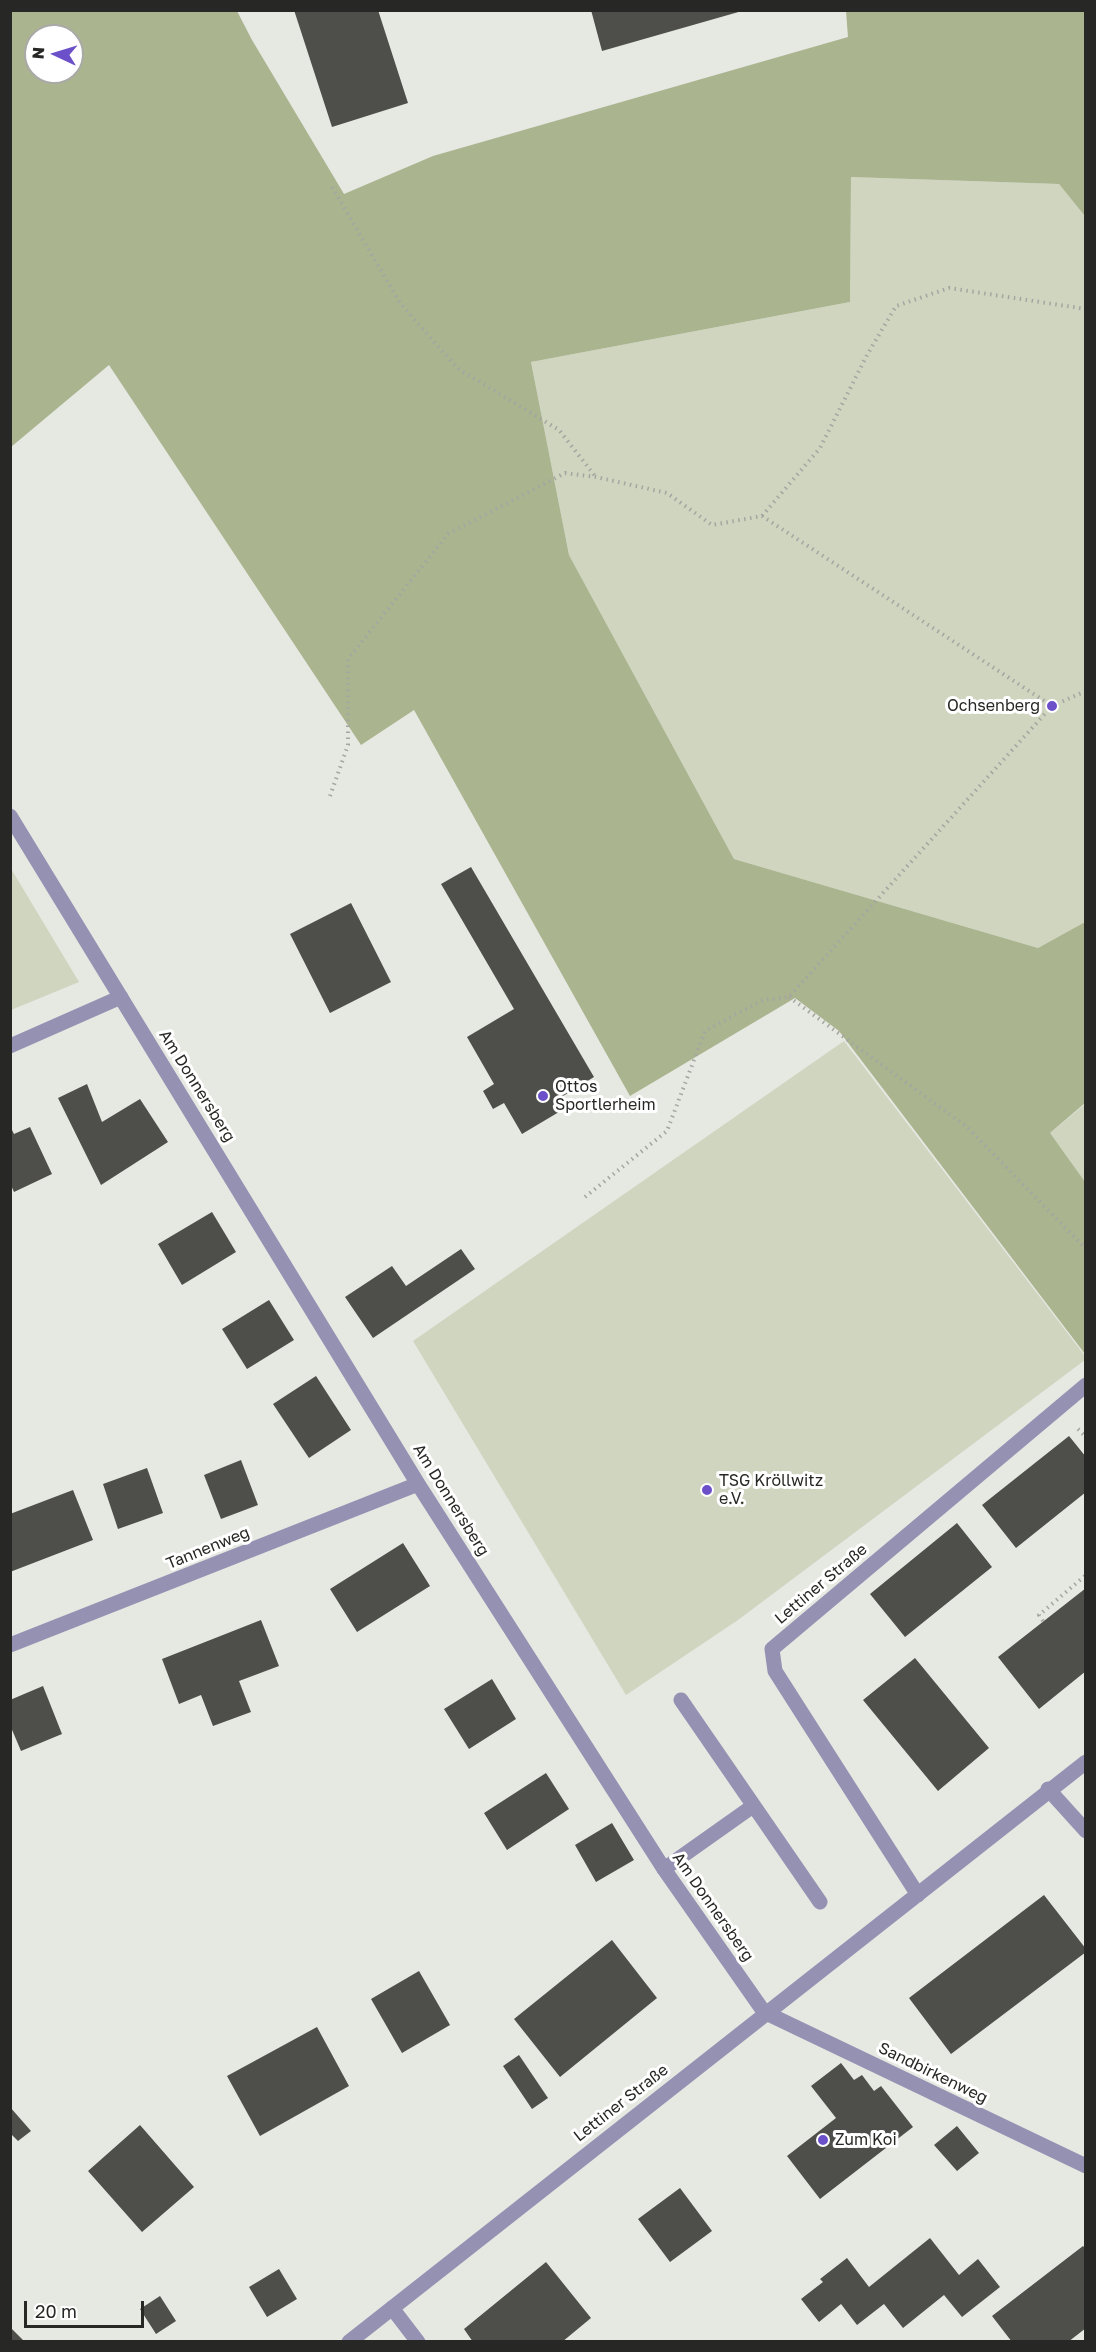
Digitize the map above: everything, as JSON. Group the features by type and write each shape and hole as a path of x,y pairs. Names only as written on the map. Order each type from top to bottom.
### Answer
{"street":[{"name":"Am Donnersberg","path":"10,816 349,1367 418,1484 664,1869 764,2013"},
{"path":"10,1046 121,997"},
{"name":"Lettiner Straße","path":"918,1895 775,1671 772,1649 1086,1385"},
{"name":"Tannenweg","path":"10,1645 418,1484"},
{"path":"681,1700 820,1902"},
{"name":"Lettiner Straße","path":"349,2342 764,2013 1086,1762"},
{"path":"1048,1790 1086,1832"},
{"path":"664,1869 753,1806"},
{"name":"Sandbirkenweg","path":"764,2013 1086,2166"},
{"path":"392,2308 418,2342"}],"path":[{"path":"332,187 400,303 457,368 559,430 596,477"},
{"path":"330,796 348,745 348,659 448,534 565,473 596,477 667,493 712,525 762,516 820,448 867,355 896,306 949,288 1086,309"},
{"path":"762,516 1052,706"},
{"path":"585,1197 667,1131 705,1031 763,1000 789,997 1052,706 1086,691"},
{"path":"789,997 967,1127 1086,1249"},
{"path":"1044,1621 1039,1615 1086,1575"}],"green space":[{"path":"11,10 237,11 344,194 433,156 848,37 846,11 1085,11 1085,216 1059,184 851,177 850,302 531,362 569,555 734,859 1038,948 1085,922 1085,1103 1050,1133 1085,1182 1085,1354 839,1031 795,998 630,1096 414,710 361,745 109,365 11,447"},
{"path":"851,177 1059,184 1086,216 1085,922 1038,948 734,859 569,555 531,362 850,302"},
{"path":"10,867 79,982 11,1010 10,1010"},
{"name":"TSG Kröllwitz e.V.","path":"844,1041 1085,1356 1085,1360 738,1620 626,1695 413,1341"},
{"path":"1085,1104 1085,1183 1049,1134"}],"building":[{"path":"294,10 378,10 408,103 332,127"},
{"path":"591,10 742,10 742,11 602,51"},
{"path":"471,867 594,1077 563,1096 569,1106 522,1134 504,1103 493,1109 483,1091 494,1084 467,1037 514,1009 441,884"},
{"path":"351,903 391,982 330,1013 290,934"},
{"path":"87,1084 102,1122 140,1099 168,1142 101,1185 58,1098"},
{"path":"10,1126 14,1134 30,1127 52,1174 14,1192 10,1183"},
{"path":"212,1212 236,1252 182,1285 158,1244"},
{"path":"461,1249 475,1269 373,1338 345,1297 392,1266 406,1286"},
{"path":"269,1300 294,1340 247,1369 222,1329"},
{"path":"316,1376 351,1430 309,1458 273,1404"},
{"path":"1069,1436 1086,1457 1086,1492 1016,1548 982,1505"},
{"path":"241,1460 258,1505 221,1519 204,1475"},
{"path":"147,1468 163,1513 118,1529 103,1484"},
{"path":"73,1490 93,1540 10,1572 10,1514"},
{"path":"957,1523 992,1567 905,1637 870,1594"},
{"path":"403,1543 430,1586 357,1632 330,1589"},
{"path":"1086,1588 1086,1671 1039,1709 998,1657"},
{"path":"261,1620 279,1666 239,1681 251,1712 213,1726 201,1695 179,1704 162,1659"},
{"path":"915,1658 989,1748 938,1791 863,1700"},
{"path":"492,1679 516,1719 469,1749 444,1709"},
{"path":"43,1686 62,1734 21,1751 10,1725 10,1700"},
{"path":"546,1773 569,1809 507,1850 484,1813"},
{"path":"612,1823 634,1860 596,1882 575,1845"},
{"path":"1044,1895 1086,1952 951,2054 909,1998"},
{"path":"612,1940 657,1998 560,2077 514,2019"},
{"path":"419,1971 450,2025 402,2053 371,1999"},
{"path":"317,2027 349,2086 260,2136 227,2076"},
{"path":"519,2055 548,2098 532,2109 503,2066"},
{"path":"841,2063 854,2080 862,2075 874,2091 881,2086 913,2127 820,2199 787,2156 836,2118 811,2086"},
{"path":"10,2107 31,2131 18,2141 10,2133"},
{"path":"140,2125 194,2187 142,2232 88,2171"},
{"path":"957,2126 979,2153 957,2171 934,2145"},
{"path":"680,2188 712,2231 670,2262 638,2219"},
{"path":"930,2238 959,2275 978,2259 1000,2287 962,2317 944,2295 903,2328 884,2304 857,2325 841,2304 819,2322 801,2299 823,2282 820,2279 847,2258 869,2287"},
{"path":"1083,2246 1086,2249 1086,2328 1068,2342 1012,2342 992,2316"},
{"path":"546,2262 591,2318 562,2342 473,2342 464,2329"},
{"path":"279,2269 297,2299 267,2317 249,2287"},
{"path":"160,2296 176,2321 156,2334 140,2309"},
{"path":"10,2327 25,2342 10,2342"}],"place":[{"name":"Ochsenberg","path":"1052,706"},
{"name":"Ottos Sportlerheim","path":"543,1096"},
{"name":"TSG Kröllwitz e.V.","path":"707,1490"},
{"name":"Zum Koi","path":"823,2140"}]}
